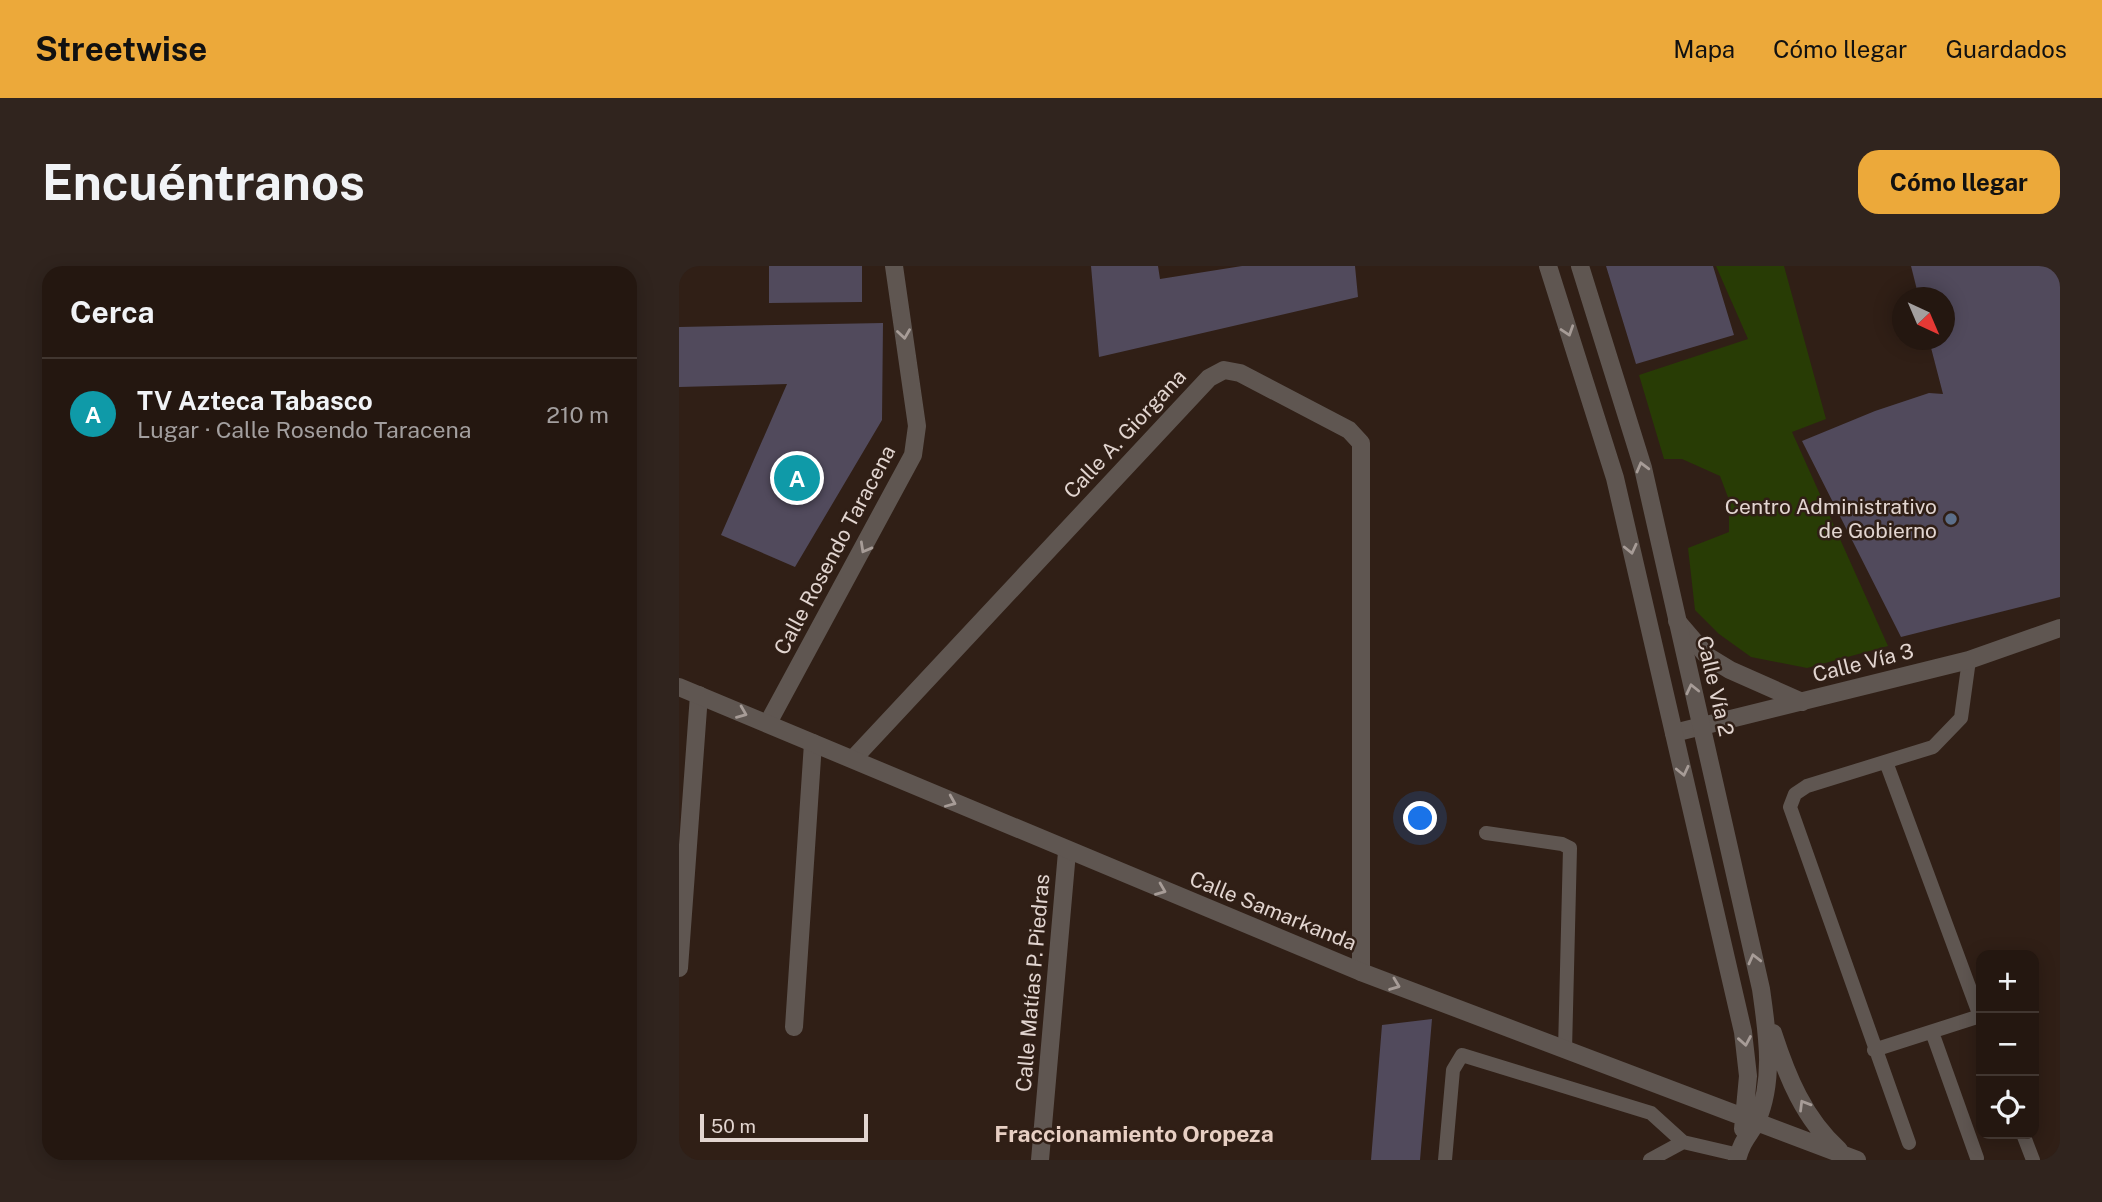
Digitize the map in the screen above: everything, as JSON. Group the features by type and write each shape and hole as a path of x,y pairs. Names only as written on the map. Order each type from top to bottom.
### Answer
{"street":[{"name":"Calle Rosendo Taracena","path":"768,723 913,455 917,426 894,266"},
{"path":"1548,266 1615,478 1743,1032 1749,1120 1740,1151"},
{"name":"Calle Vía 2","path":"1580,266 1643,468 1763,1004 1768,1068 1749,1120"},
{"name":"Calle A. Giorgana","path":"853,760 1209,378 1219,371 1235,371 1349,430 1361,443 1361,972"},
{"path":"1677,621 1707,656 1802,702"},
{"name":"Calle Vía 3","path":"1674,733 1969,660 2060,628"},
{"name":"Calle Samarkanda","path":"679,687 1067,852 1361,972 1852,1158"},
{"path":"679,968 699,695"},
{"path":"794,1027 813,743"},
{"name":"Calle Matías P. Piedras","path":"1040,1160 1067,852"},
{"path":"1763,1004 1795,1091 1828,1139 1852,1158"}],"lane":[{"path":"1909,1143 1790,807 1795,794 1808,786 1933,747 1961,718 1969,660"},
{"path":"1886,762 1980,1013"},
{"path":"1486,833 1562,844 1570,848 1571,940 1565,1050"},
{"path":"1874,1050 1976,1019"},
{"path":"1932,1032 1977,1158"},
{"path":"1445,1160 1453,1070 1462,1055 1651,1113 1683,1142 1740,1151"},
{"path":"2025,1139 2033,1160"},
{"path":"1650,1160 1683,1142"}],"green space":[{"path":"1716,266 1784,266 1826,419 1792,432 1888,646 1807,668 1751,657 1719,634 1695,610 1688,548 1729,532 1729,500 1720,476 1682,459 1664,459 1639,375 1748,339"}],"building":[{"path":"769,266 862,266 862,302 769,303"},
{"path":"1091,266 1158,266 1160,279 1242,266 1355,266 1358,297 1099,357"},
{"path":"1606,266 1713,266 1734,335 1636,364"},
{"name":"Centro Administrativo de Gobierno","path":"1911,266 2060,266 2060,597 1901,637 1802,441 1875,411 1929,393 1943,394 1932,350 1955,350 1955,287 1916,287"},
{"path":"883,323 882,420 795,567 721,535 787,384 679,387 679,327"},
{"path":"1432,1019 1420,1160 1371,1160 1382,1025"}],"place":[{"name":"TV Azteca Tabasco","path":"797,478"},
{"name":"Centro Administrativo de Gobierno","path":"1951,519"}],"district":[{"name":"Fraccionamiento Oropeza","path":"1134,1134"}]}
